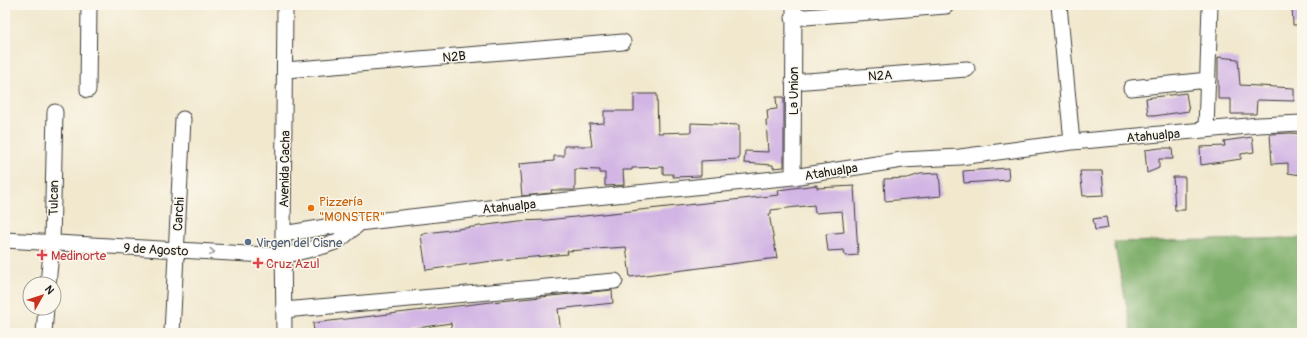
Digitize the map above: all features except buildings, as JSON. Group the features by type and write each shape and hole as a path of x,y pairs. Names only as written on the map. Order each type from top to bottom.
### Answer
{"street":[{"path":"88,90 89,5"},
{"name":"Avenida Cacha","path":"284,333 283,234 286,70 285,5"},
{"path":"1059,5 1072,142"},
{"path":"1206,130 1210,5"},
{"path":"793,12 946,6"},
{"name":"La Union","path":"792,177 793,12"},
{"name":"N2B","path":"286,70 623,42"},
{"name":"N2A","path":"793,82 967,69"},
{"path":"1131,88 1208,80"},
{"name":"Tulcan","path":"49,276 52,243 55,112"},
{"name":"Carchi","path":"172,333 183,119"},
{"name":"Atahualpa","path":"283,234 360,223 489,208 792,177 902,160 960,157 1072,142 1259,124 1302,123"},
{"path":"283,256 338,241 360,223"},
{"name":"9 de Agosto","path":"5,240 283,256"},
{"path":"284,310 615,281"},
{"path":"44,333 45,316"}],"green space":[{"path":"1302,238 1302,333 1132,333 1114,242"}],"place":[{"name":"Pizzería \"MONSTER\"","path":"311,208"},
{"name":"Virgen del Cisne","path":"248,242"},
{"name":"Medinorte","path":"42,255"},
{"name":"Cruz Azul","path":"258,263"}]}
